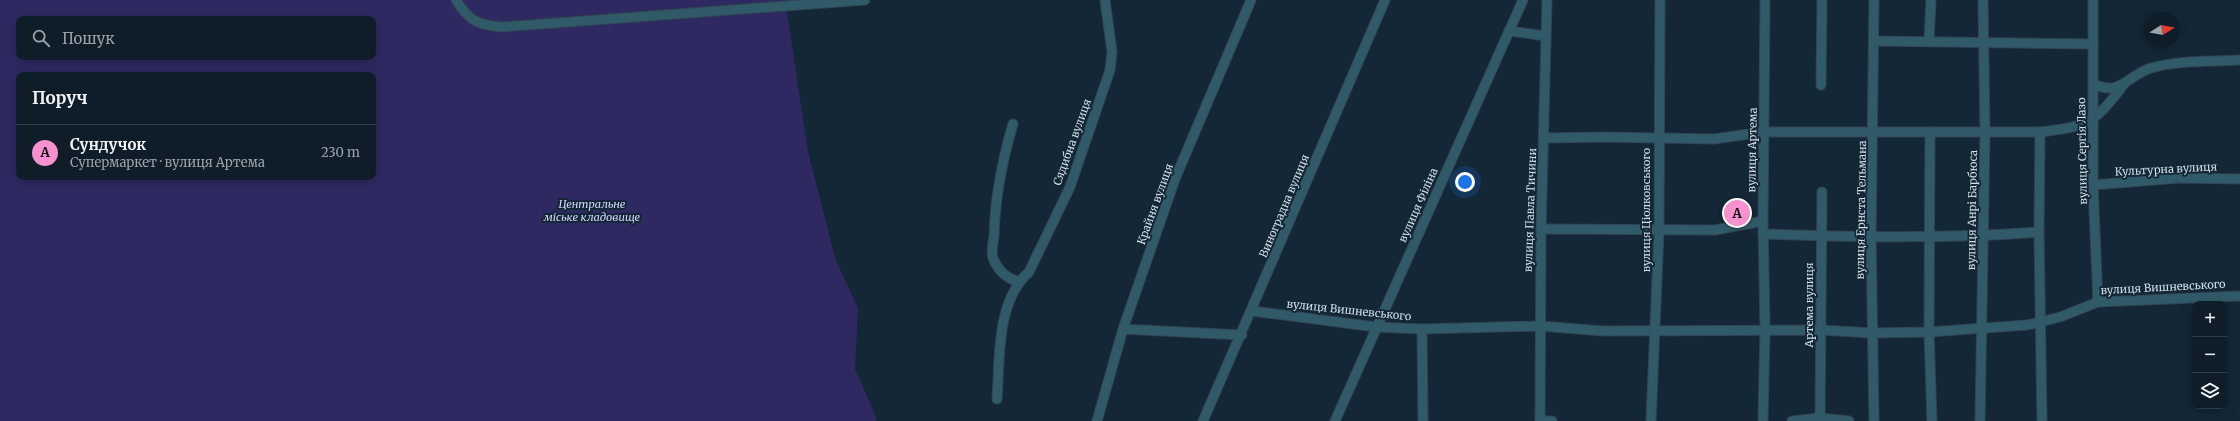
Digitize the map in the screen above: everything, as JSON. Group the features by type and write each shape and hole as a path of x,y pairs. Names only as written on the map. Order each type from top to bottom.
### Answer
{"street":[{"path":"456,0 464,13 473,20 488,25 502,27 865,0"},
{"name":"Сядибна вулиця","path":"997,399 1001,342 1007,308 1019,281 1029,272 1070,187 1110,70 1112,52 1105,0"},
{"name":"Крайня вулиця","path":"1097,421 1123,329 1175,180 1251,0"},
{"name":"Виноградна вулиця","path":"1203,421 1242,335 1385,0"},
{"name":"вулиця Філіна","path":"1335,421 1523,0"},
{"name":"вулиця Павла Тичини","path":"1540,421 1541,229 1547,0"},
{"name":"вулиця Ціолковського","path":"1652,421 1659,230 1658,139 1660,0"},
{"name":"вулиця Артема","path":"1763,421 1765,330 1762,221 1765,0"},
{"path":"1821,85 1822,0"},
{"name":"вулиця Ернста Тельмана","path":"1874,0 1872,237 1874,421"},
{"path":"1929,40 1931,0"},
{"name":"вулиця Анрі Барбюса","path":"1978,420 1982,328 1985,132 1983,0"},
{"name":"вулиця Сергія Лазо","path":"2093,0 2094,185 2098,302"},
{"path":"1509,31 1546,36"},
{"path":"1874,41 1929,40 1984,43 2093,44"},
{"path":"2093,84 2107,89 2124,84 2149,69 2162,65 2240,60"},
{"path":"1544,138 1604,137 1714,139 1764,132 2040,132 2066,129 2093,120 2107,107 2124,84"},
{"path":"1013,124 1000,170 994,215 993,257 1003,274 1011,280 1019,281"},
{"path":"1930,132 1928,237 1932,421"},
{"path":"2040,132 2039,232 2042,322 2042,421"},
{"name":"Культурна вулиця","path":"2094,185 2180,178 2240,179"},
{"name":"Артема вулиця","path":"1820,418 1820,236 1822,192"},
{"path":"1541,229 1715,230 1762,221"},
{"path":"1763,234 1928,237 1983,236 2039,232"},
{"name":"вулиця Вишневського","path":"1252,311 1376,327 1422,329 1540,326 1603,331 1821,330 1873,334 2014,327 2042,322 2098,302 2240,296"},
{"path":"1123,329 1242,335"},
{"path":"1422,329 1423,421"},
{"path":"1792,421 1820,418 1849,421"},
{"path":"1540,421 1552,421"}],"green space":[{"name":"Центральне міське кладовище","path":"0,0 865,0 786,5 808,152 836,261 858,308 855,369 876,417 876,421 0,421"}],"place":[{"name":"Сундучок","path":"1737,213"}]}
